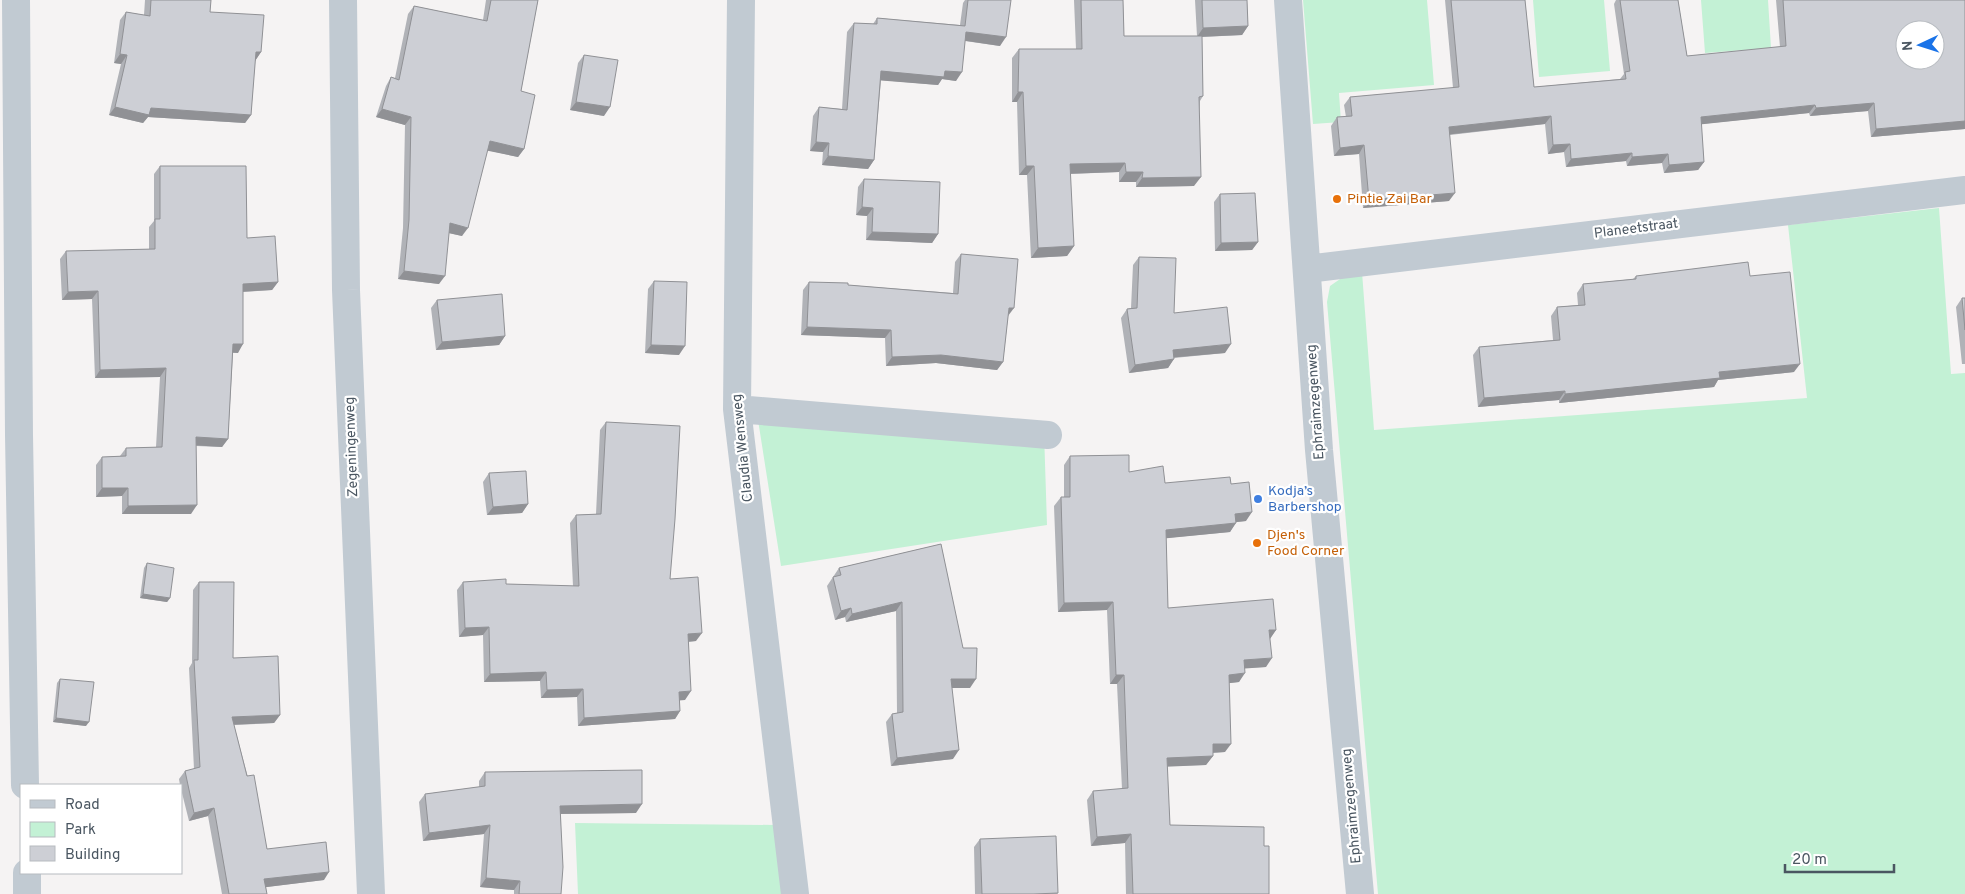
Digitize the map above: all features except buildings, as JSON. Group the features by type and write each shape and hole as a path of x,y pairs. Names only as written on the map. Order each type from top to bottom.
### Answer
{"street":[{"path":"16,0 18,425 25,784"},
{"name":"Zegeningenweg","path":"343,0 346,290 371,894"},
{"name":"Claudia Wensweg","path":"741,0 737,409 796,894"},
{"name":"Ephraimzegenweg","path":"1288,0 1319,450 1360,894"},
{"name":"Planeetstraat","path":"1308,269 1965,190"},
{"path":"737,409 1048,436"},
{"path":"26,874 27,894"}],"green space":[{"path":"1303,0 1427,0 1434,85 1339,93 1341,122 1313,124"},
{"path":"1533,0 1604,0 1610,71 1539,77"},
{"path":"1701,0 1768,0 1771,48 1705,53"},
{"path":"1939,208 1951,374 1965,373 1965,894 1378,894 1327,302 1330,286 1343,277 1362,272 1374,430 1807,398 1788,225"},
{"path":"755,401 1044,432 1047,525 781,566"},
{"path":"575,823 775,825 782,894 578,894"}],"place":[{"name":"Pintie Zai Bar","path":"1337,199"},
{"name":"Kodja’s Barbershop","path":"1258,499"},
{"name":"Djen's Food Corner","path":"1257,543"}]}
